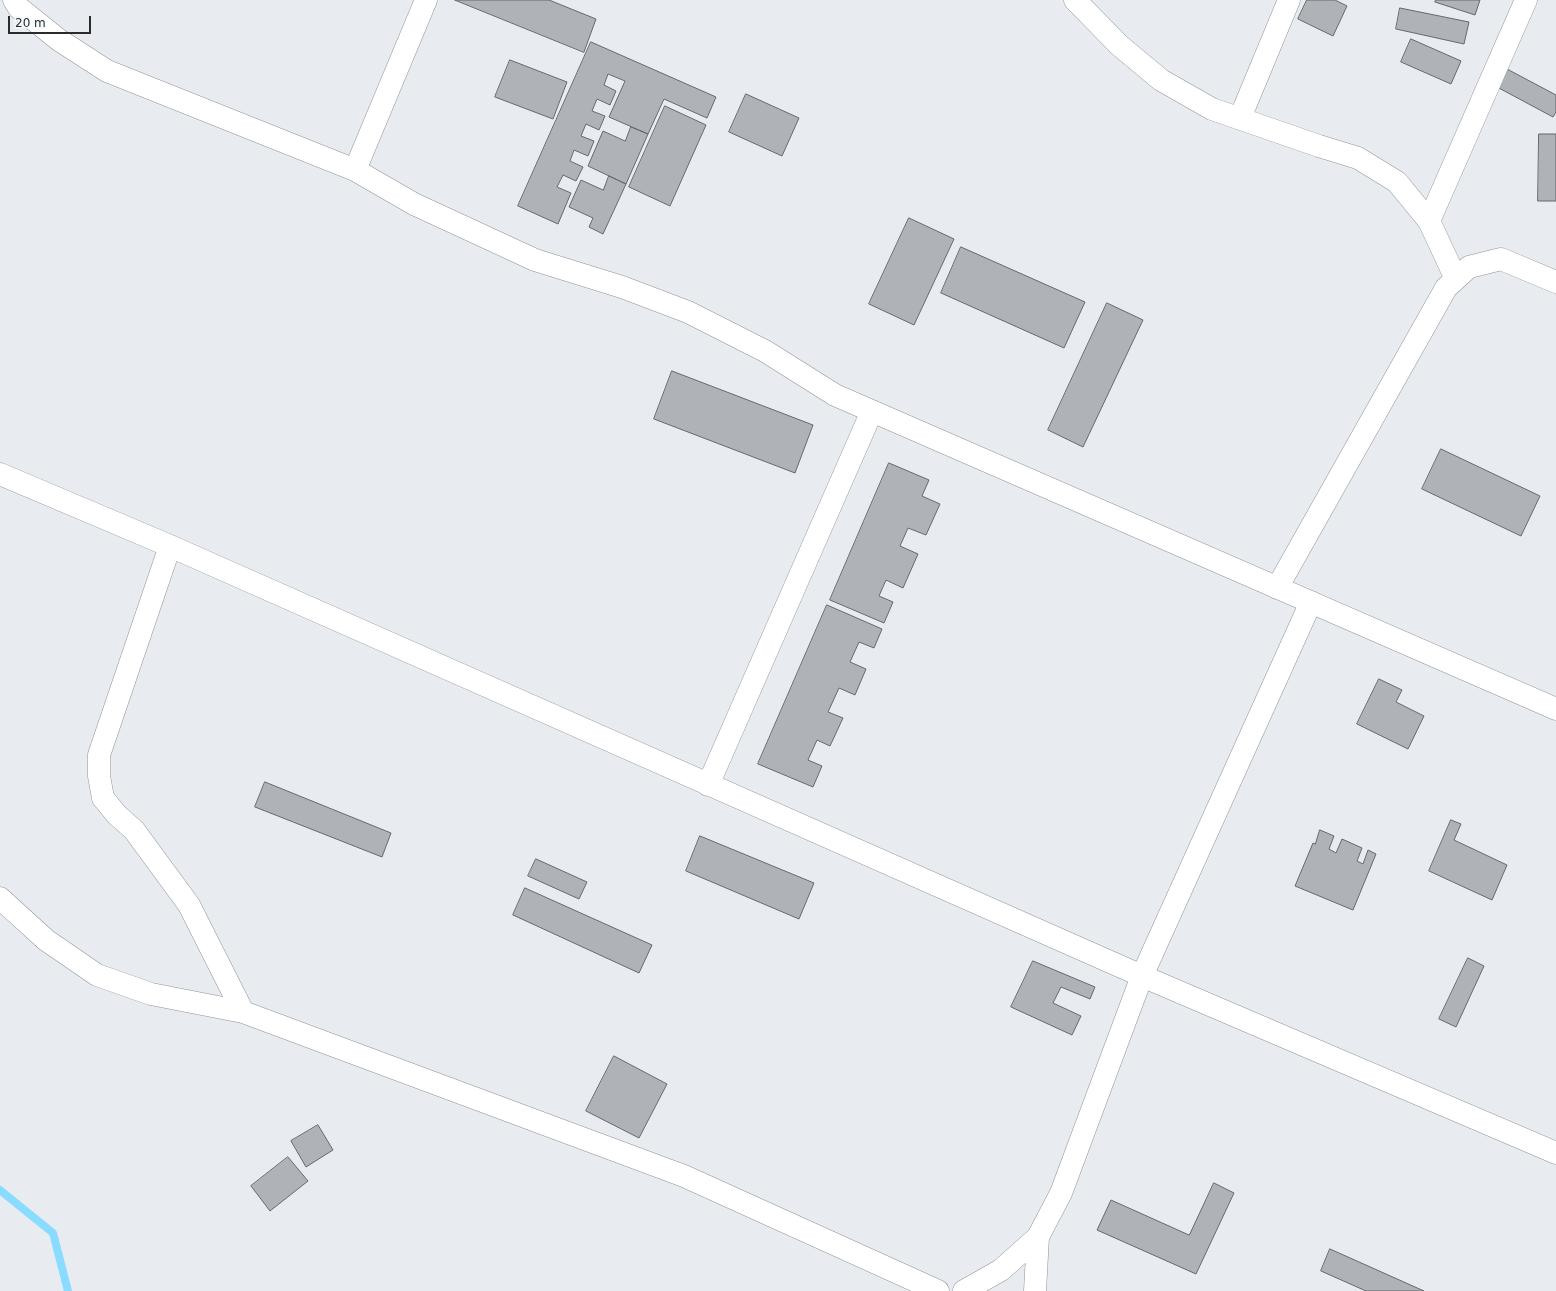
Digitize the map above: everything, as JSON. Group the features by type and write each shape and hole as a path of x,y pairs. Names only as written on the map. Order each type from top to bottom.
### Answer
{"street":[{"path":"14,0 19,8 59,40 107,71 355,170 414,204 535,260 622,287 688,312 765,351 835,395 1556,709"},
{"path":"355,170 426,0"},
{"path":"1075,0 1119,45 1161,80 1212,108 1318,146 1358,158 1397,182 1429,221 1456,279"},
{"path":"1240,118 1289,0"},
{"path":"1429,221 1526,0"},
{"path":"1277,588 1446,288 1469,267 1501,259 1556,282"},
{"path":"708,785 872,411"},
{"path":"0,474 170,546 1142,976 1556,1153"},
{"path":"170,546 99,755 99,776 103,798 117,815 134,830 189,904 243,1012"},
{"path":"964,1291 1001,1270 1038,1237 1061,1193 1142,976 1311,602"},
{"path":"0,898 46,940 97,975 151,994 243,1012 684,1176 938,1291"},
{"path":"1035,1291 1038,1237"}],"building":[{"path":"455,0 549,0 596,19 584,52"},
{"path":"1307,0 1335,0 1347,6 1333,36 1298,19"},
{"path":"1436,0 1480,0 1475,15 1435,2"},
{"path":"1400,8 1469,22 1464,44 1396,29"},
{"path":"1411,39 1461,61 1451,84 1401,62"},
{"path":"591,42 716,97 707,118 664,99 648,134 609,117 625,81 608,74 604,85 616,91 610,105 597,99 592,111 605,116 599,130 586,124 581,136 594,141 588,156 574,150 570,161 583,167 576,181 563,175 557,187 571,193 558,224 518,206"},
{"path":"510,60 567,82 553,119 495,97"},
{"path":"1507,69 1556,95 1556,112 1553,117 1497,87"},
{"path":"746,94 799,118 782,156 729,132"},
{"path":"665,106 706,125 670,206 629,187"},
{"path":"631,127 648,134 626,184 588,166 603,131 625,141"},
{"path":"1539,134 1556,134 1556,201 1538,201"},
{"path":"609,176 626,184 603,234 589,227 593,218 569,207 581,180 603,190"},
{"path":"909,218 954,239 914,325 869,304"},
{"path":"961,247 1085,302 1064,348 941,293"},
{"path":"1107,303 1143,320 1083,447 1048,430"},
{"path":"672,371 813,425 795,473 654,419"},
{"path":"1441,449 1540,496 1521,536 1422,489"},
{"path":"889,463 929,480 922,496 940,504 926,535 908,528 900,546 918,554 903,588 886,580 879,596 893,602 884,623 830,600"},
{"path":"827,605 882,629 874,648 859,642 850,662 866,669 855,695 839,688 828,712 843,718 830,746 817,740 808,760 822,766 813,787 758,764"},
{"path":"1379,679 1402,690 1396,702 1424,716 1408,749 1357,724"},
{"path":"265,782 391,833 382,857 255,807"},
{"path":"1451,820 1461,824 1454,840 1507,865 1492,900 1429,871"},
{"path":"1320,830 1334,836 1329,849 1336,853 1342,839 1362,848 1357,861 1363,864 1368,850 1376,854 1353,910 1295,886"},
{"path":"700,836 814,883 799,919 686,871"},
{"path":"536,859 587,882 579,899 528,876"},
{"path":"525,888 652,945 639,973 513,915"},
{"path":"1468,958 1484,966 1456,1027 1439,1019"},
{"path":"1033,961 1095,987 1090,999 1061,987 1053,1003 1081,1016 1072,1035 1011,1007"},
{"path":"614,1056 667,1084 639,1138 586,1111"},
{"path":"318,1125 333,1150 306,1167 291,1141"},
{"path":"288,1157 308,1181 270,1211 251,1186"},
{"path":"1214,1183 1234,1193 1196,1274 1097,1230 1111,1200 1189,1235"},
{"path":"1330,1249 1424,1291 1366,1291 1321,1271"}],"waterway":[{"path":"0,1190 53,1233 68,1291"}]}
